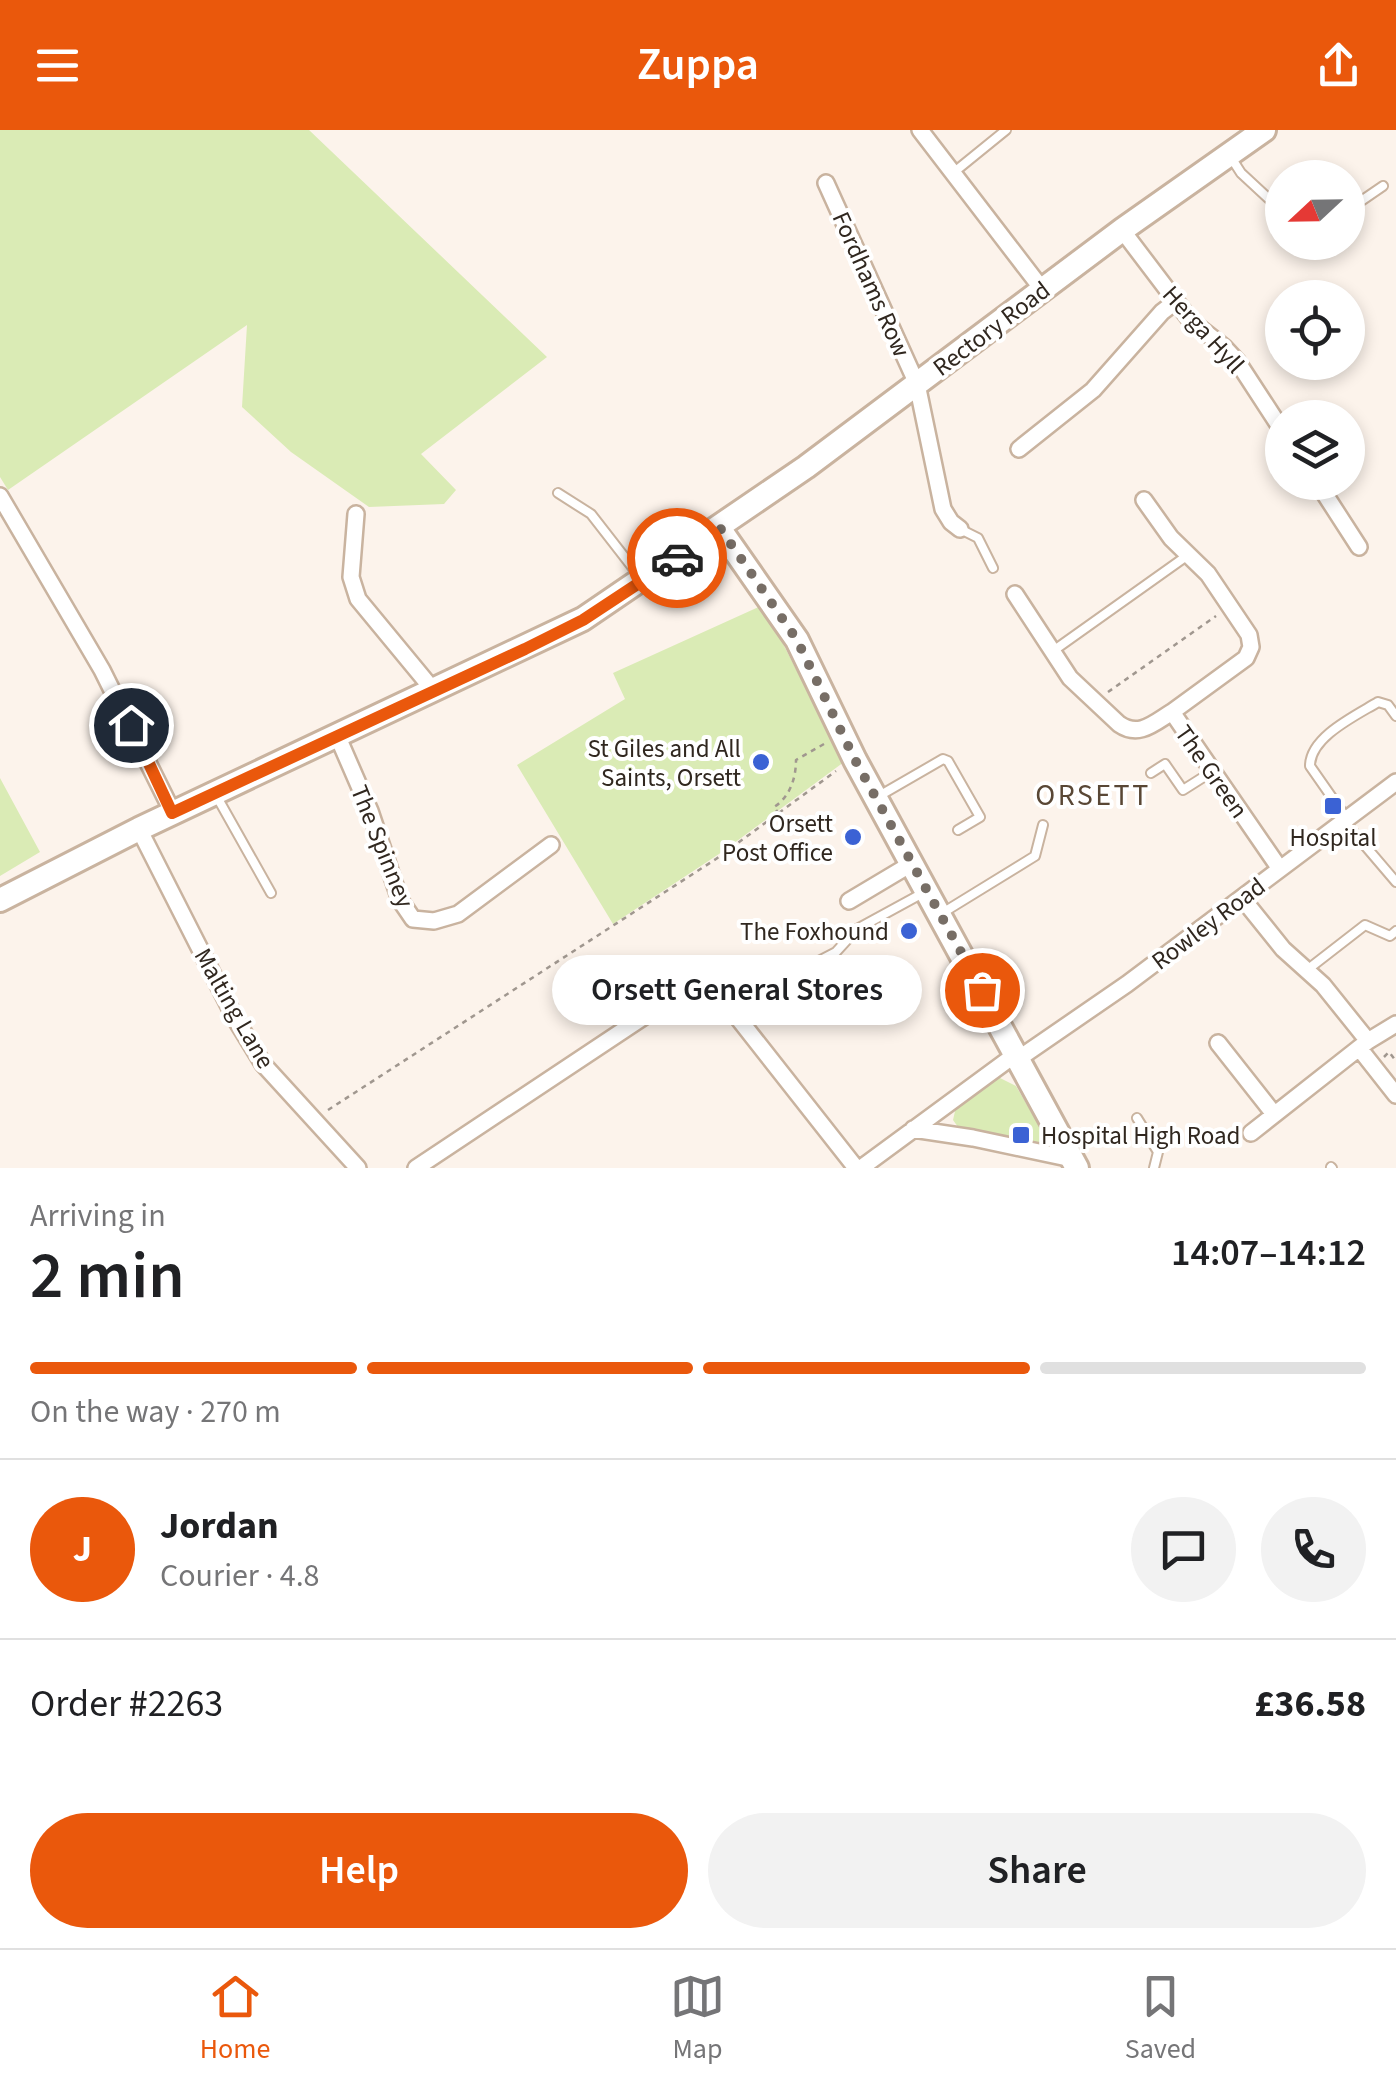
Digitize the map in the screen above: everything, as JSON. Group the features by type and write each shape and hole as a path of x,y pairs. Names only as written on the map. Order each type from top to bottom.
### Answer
{"main road":[{"name":"Rectory Road","path":"0,900 172,813 583,620 720,528 1122,230 1264,130"},
{"path":"720,528 797,640 875,798 1074,1163"}],"street":[{"path":"920,130 1042,290"},
{"name":"Fordhams Row","path":"826,182 917,384 943,508 950,522 960,529"},
{"name":"Herga Hyll","path":"1122,230 1191,321 1237,361 1265,404"},
{"path":"1018,449 1093,390 1175,302"},
{"path":"0,496 102,670 172,813"},
{"name":"The Green","path":"1144,500 1208,574 1249,635 1251,646 1246,658 1172,712 1280,868"},
{"path":"1329,500 1360,547"},
{"path":"356,514 351,577 358,598 434,691"},
{"path":"1015,594 1070,678 1127,730 1149,727 1172,712"},
{"name":"The Spinney","path":"337,735 370,811 400,900 413,919 434,920 458,914 551,845"},
{"name":"Rowley Road","path":"859,1168 1242,898 1396,782"},
{"name":"Malting Lane","path":"139,830 236,1020 263,1064 358,1168"},
{"path":"849,902 912,864"},
{"path":"1242,898 1283,949 1324,985 1396,1094"},
{"path":"416,1168 675,996 695,989 712,992 727,1004 859,1168"},
{"path":"1251,1133 1364,1044 1396,1024"},
{"path":"1218,1043 1274,1114"},
{"path":"913,1130 973,1138 1074,1163"}],"lane":[{"path":"953,173 1006,130"},
{"path":"1229,155 1265,195"},
{"path":"1365,198 1383,186"},
{"path":"558,493 590,514 643,581"},
{"path":"960,529 981,542 993,568"},
{"path":"1052,652 1188,555"},
{"path":"1396,716 1388,704 1378,702 1312,753 1309,761 1346,820 1396,882"},
{"path":"875,798 943,759 948,761 980,817 958,830"},
{"path":"1151,773 1165,764 1183,790 1213,771"},
{"path":"215,793 272,893"},
{"path":"940,914 1034,856 1043,825"},
{"path":"808,967 836,952 857,930 926,891"},
{"path":"1307,970 1365,925 1390,936 1396,931"},
{"path":"1137,1118 1158,1152 1154,1168"}],"path":[{"path":"1095,702 1230,606"},
{"path":"780,814 774,807 796,778 796,760 843,733"},
{"path":"315,1118 716,859 816,783 855,760"}],"green space":[{"path":"0,130 309,130 547,357 421,454 456,490 444,504 369,507 291,452 242,407 247,325 8,490 0,477"},
{"path":"763,605 844,762 722,852 613,924 517,765 625,699 613,673"},
{"path":"0,778 40,852 0,876"},
{"path":"998,1077 1016,1086 1047,1139 1036,1145 958,1127 953,1120 956,1107"}],"way so far":[{"path":"677,558 720,528 760,583 797,640 855,760 982,990"}],"place":[{"name":"St Giles and All Saints, Orsett","path":"761,762"},
{"name":"Hospital","path":"1333,806"},
{"name":"Orsett Post Office","path":"853,837"},
{"name":"The Foxhound","path":"909,931"},
{"name":"Orsett General Stores","path":"982,990"},
{"name":"Hospital High Road","path":"1021,1135"}],"district":[{"name":"ORSETT","path":"1093,795"}],"route":[{"path":"131,725 172,813 583,620 677,558"}]}
